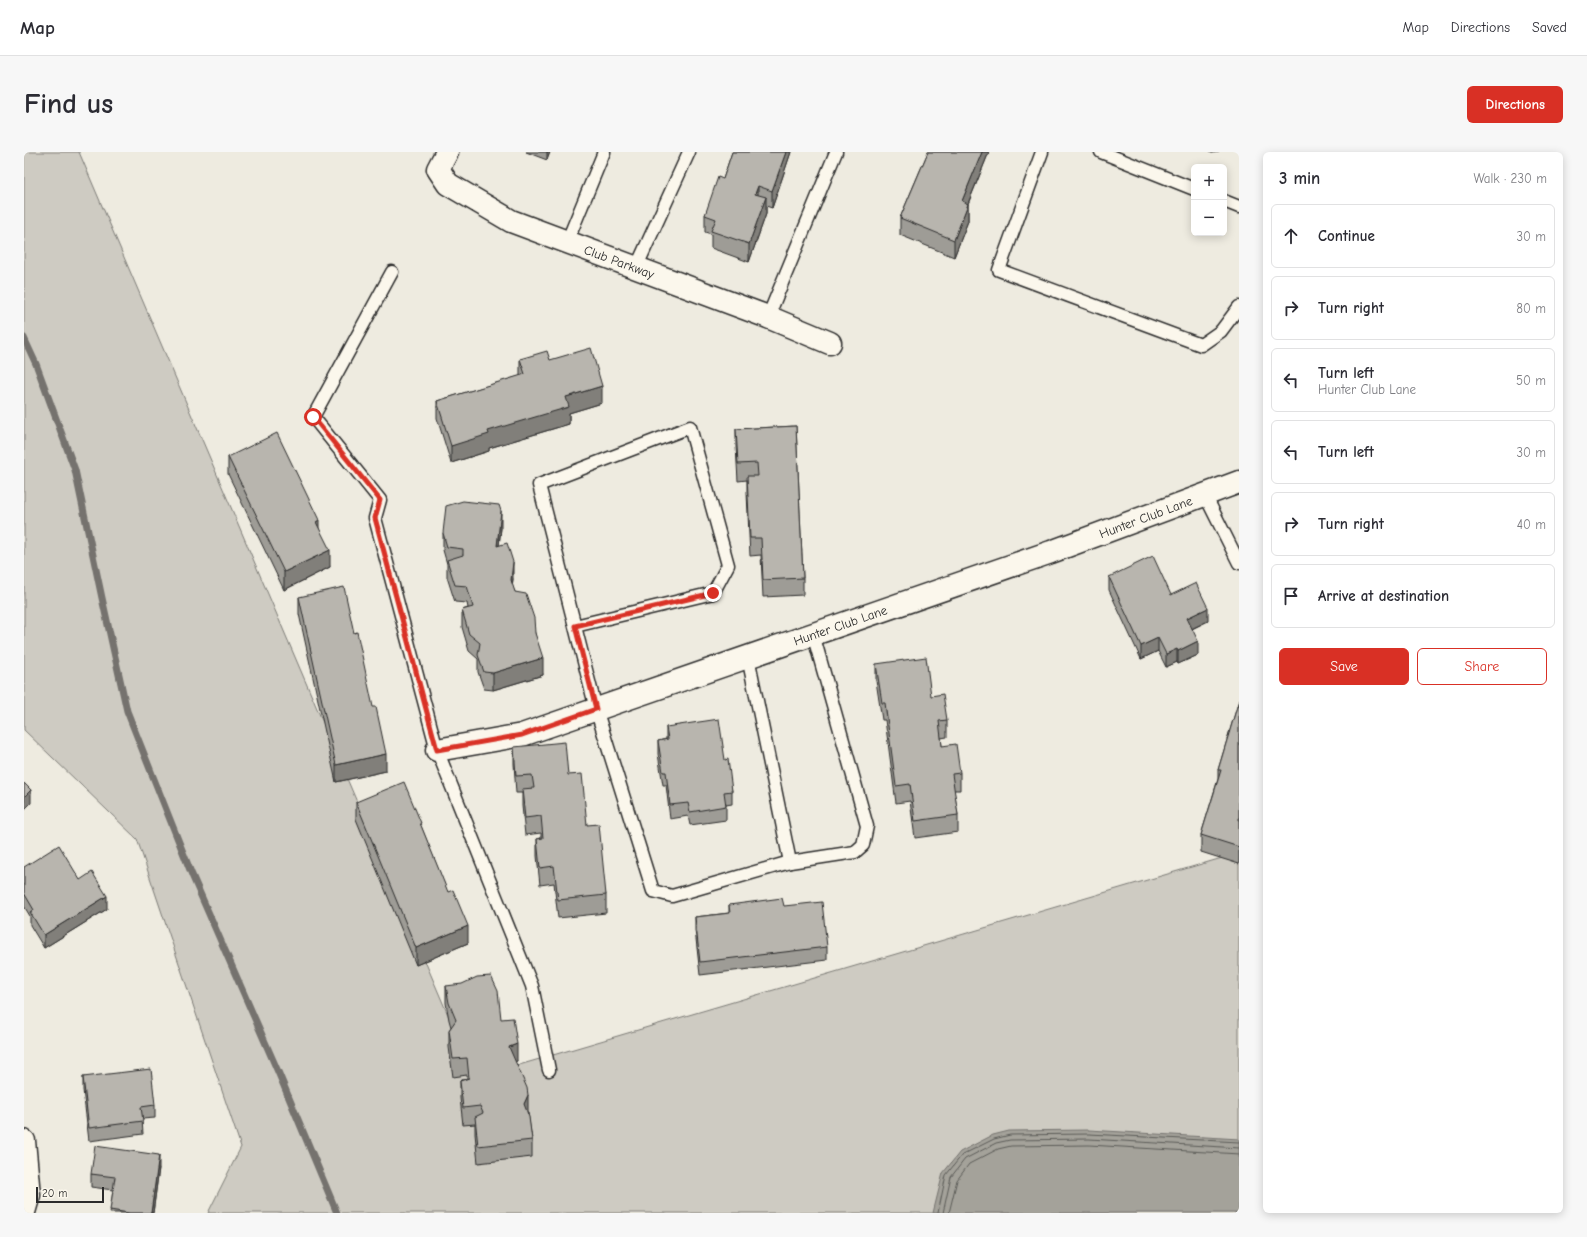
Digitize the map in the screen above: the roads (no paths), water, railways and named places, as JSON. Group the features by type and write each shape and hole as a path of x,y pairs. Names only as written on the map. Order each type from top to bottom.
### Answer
{"street":[{"name":"Club Parkway","path":"447,152 438,169 448,184 511,221 768,317 830,343"},
{"name":"Hunter Club Lane","path":"437,750 522,735 1051,552 1239,482"},
{"path":"24,1141 29,1195 24,1212"}],"lane":[{"path":"568,242 604,152"},
{"path":"636,268 689,152"},
{"path":"768,317 836,152"},
{"path":"1042,152 999,270 1201,344 1221,331 1239,307"},
{"path":"1101,152 1191,188"},
{"path":"1227,202 1239,207"},
{"path":"392,272 313,417 380,500 375,518 437,750 532,986 550,1070"},
{"path":"575,626 713,593 728,565 690,427 539,485 596,709 653,891 672,896 790,862 855,852 863,846 867,826 813,634"},
{"path":"1205,495 1239,563"},
{"path":"748,657 790,862"}],"water":[{"path":"1089,1130 1239,1139 1239,1213 933,1213 943,1173 960,1152 993,1135 1009,1131"}],"waterway":[{"path":"24,338 36,364 75,470 127,711 192,875 279,1074 337,1213"}]}
